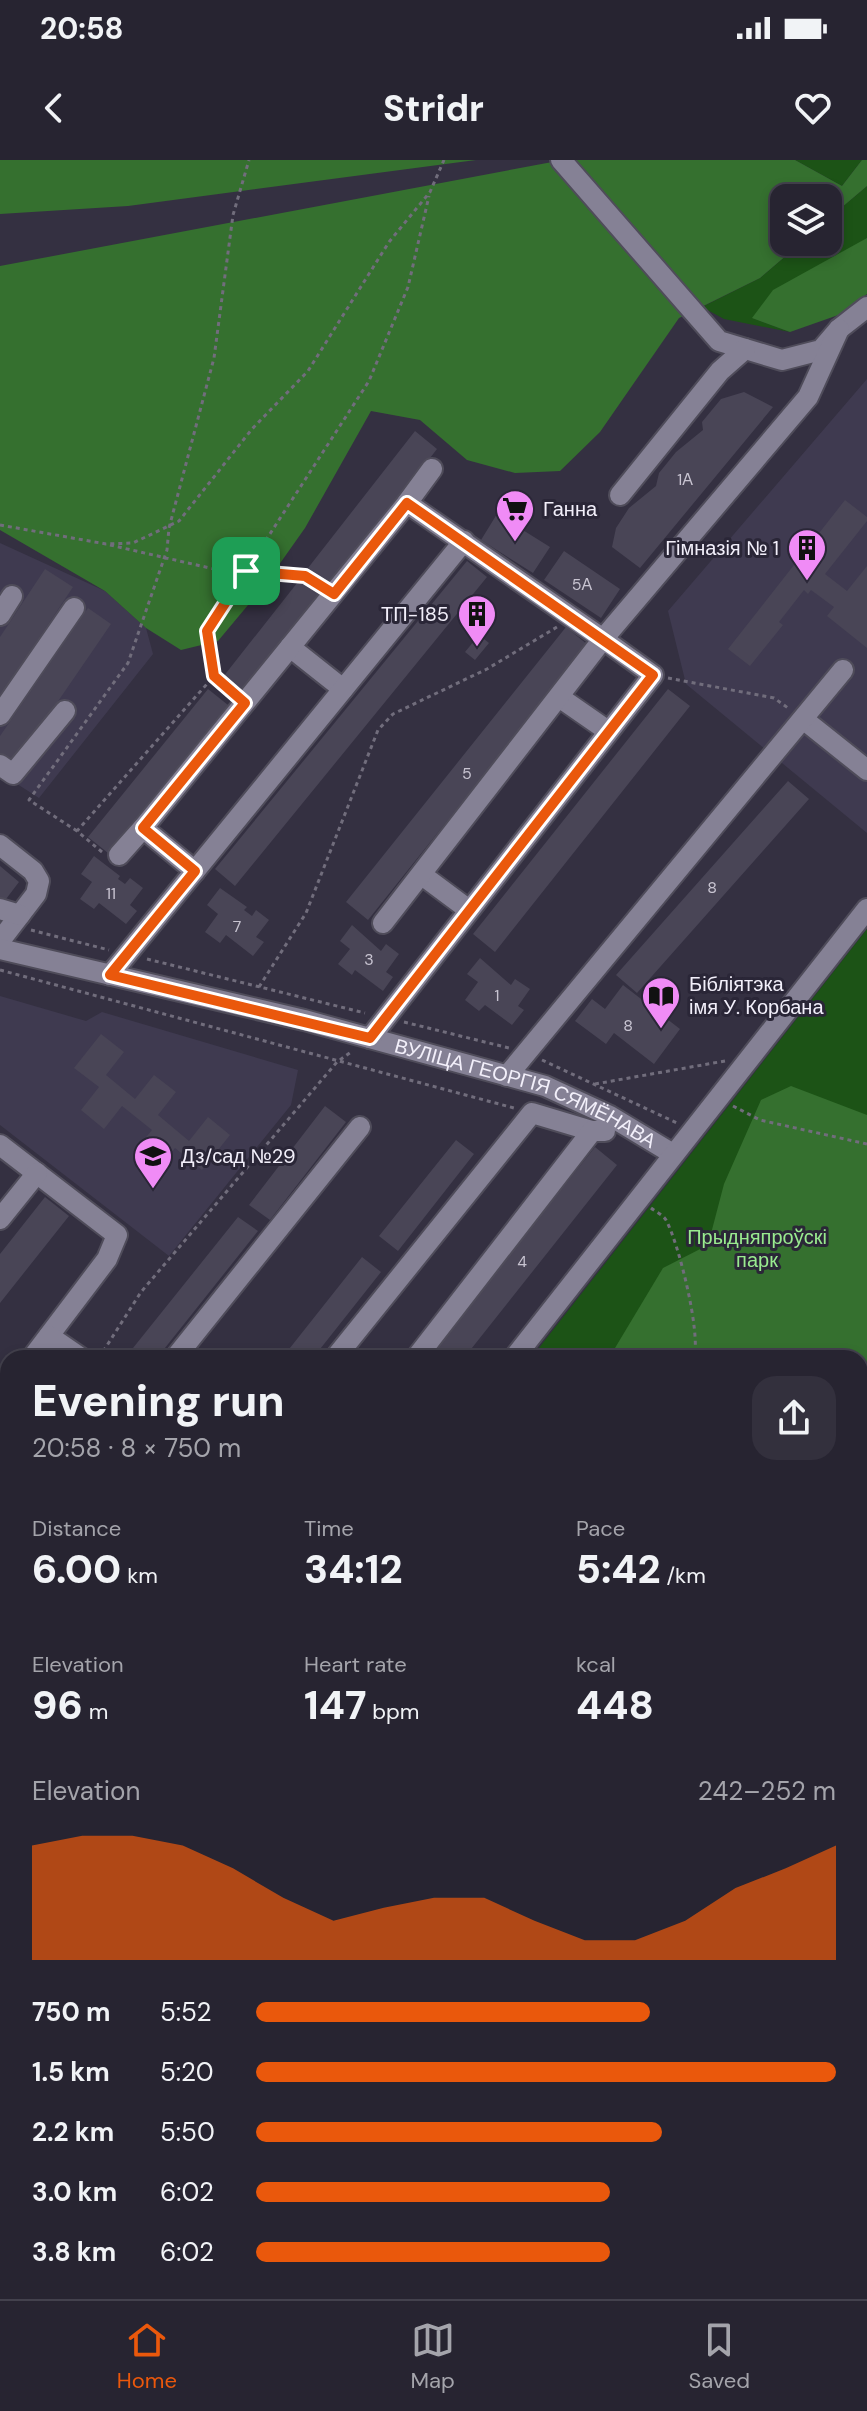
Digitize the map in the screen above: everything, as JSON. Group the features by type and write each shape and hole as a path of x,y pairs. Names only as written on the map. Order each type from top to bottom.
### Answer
{"street":[{"path":"561,160 719,341 782,360 821,350 839,329 867,307"},
{"path":"383,923 603,639 808,397 839,329"},
{"path":"620,495 720,371 745,349"},
{"path":"119,855 334,594 432,469"},
{"path":"370,1038 653,675 407,503"},
{"path":"110,975 464,541"},
{"path":"0,615 12,596"},
{"path":"0,715 74,608"},
{"path":"290,647 343,689"},
{"path":"507,1076 843,670"},
{"path":"559,697 608,731"},
{"path":"0,765 13,774 65,711"},
{"path":"803,719 867,770"},
{"path":"143,828 195,871"},
{"path":"0,845 33,871 39,881 36,894 10,912 0,941"},
{"path":"422,875 469,910"},
{"path":"520,1350 867,909"},
{"name":"ВУЛІЦА ГЕОРГІЯ СЯМЁНАВА","path":"0,949 370,1038 545,1086 639,1132 673,1154"},
{"path":"341,1350 532,1113 592,1131 639,1132"},
{"path":"181,1350 360,1127"},
{"path":"422,1350 592,1131"},
{"path":"0,1145 117,1235 107,1259 38,1350"},
{"path":"0,1219 37,1173"},
{"path":"49,1336 69,1350"}],"path":[{"path":"119,855 110,858 77,831 29,800 128,663 165,558 169,528 214,358 233,215 249,160"},
{"path":"245,703 214,676 207,631 369,381 408,287 430,192 444,160"},
{"path":"106,544 133,543 179,521 252,429 308,371 389,242 430,192"},
{"path":"0,525 106,544 214,569 305,576 334,594"},
{"path":"259,987 306,913 378,730 393,714 487,669 573,617"},
{"path":"653,675 774,698 803,719"},
{"path":"77,831 214,676"},
{"path":"0,970 532,1113"},
{"path":"104,1350 141,1292 337,1062 370,1038"},
{"path":"595,1084 732,1060"},
{"path":"718,1097 760,1120 867,1144"},
{"path":"638,1199 665,1218 690,1298 696,1350"}],"shaded area":[{"path":"867,379 867,833 686,684 668,611"},
{"path":"0,543 105,591 146,628 153,654 39,798 0,773"},
{"name":"Дз/сад №29","path":"0,996 86,1021 102,1012 298,1070 291,1105 169,1256 0,1125"}],"green space":[{"path":"0,160 476,160 128,206 0,214"},
{"path":"563,160 795,160 838,184 770,184 770,256 786,256 760,278 679,318 600,432 560,471 515,473 467,460 420,420 371,411 305,528 264,586 218,641 181,650 146,628 105,591 0,530 0,266"},
{"path":"795,160 862,160 842,186"},
{"path":"862,160 867,160 867,186 842,207 842,186"},
{"path":"867,186 867,238 842,256 842,207"},
{"path":"867,238 867,294 844,313 790,332 752,318 773,290 834,256 842,256 842,252"},
{"path":"786,256 841,256 753,318 790,332 724,319 702,307 760,278"},
{"name":"Прыдняпроўскі парк","path":"867,929 867,1350 537,1350"},
{"path":"791,1086 867,1115 867,1350 614,1350 663,1268 708,1245 724,1184 761,1100"}],"building":[{"path":"744,392 773,407 640,568 612,547 616,528 629,508 656,486 659,473 676,452 703,430 702,422 721,399"},
{"path":"415,431 437,449 331,586 308,568"},
{"name":"Гімназія № 1","path":"845,500 867,517 867,521 825,574 847,591 867,566 867,648 827,616 834,607 811,590 808,594 804,590 779,622 783,625 750,666 728,649"},
{"name":"Ганна","path":"497,514 550,547 533,573 481,540"},
{"path":"564,551 620,589 601,618 544,580"},
{"path":"467,561 487,577 235,886 215,869"},
{"path":"45,569 73,587 0,697 0,637"},
{"path":"301,578 321,594 244,693 223,677"},
{"path":"88,608 111,624 13,767 0,758 0,736"},
{"path":"566,627 588,645 368,920 346,902"},
{"name":"ТП-185","path":"479,635 489,643 475,660 465,652"},
{"path":"208,689 228,705 108,853 88,837"},
{"path":"668,689 690,706 495,952 473,934"},
{"path":"788,781 809,799 637,993 616,975"},
{"path":"94,856 120,876 118,879 125,884 130,878 143,888 130,905 137,911 126,924 99,903 94,909 80,899 92,882 81,874"},
{"path":"0,866 19,882 3,903 0,901"},
{"path":"220,888 247,907 244,910 252,916 256,910 269,920 256,937 264,942 253,956 226,935 220,943 205,932 218,914 207,905"},
{"path":"352,925 381,951 386,944 399,954 386,972 393,977 383,991 355,970 352,975 338,964 350,949 340,941"},
{"path":"480,958 511,985 515,979 530,989 518,1006 524,1010 512,1025 485,1005 479,1011 465,1000 478,982 467,974"},
{"path":"623,985 680,1029 654,1064 614,1033 606,1044 575,1021 592,999 605,1009"},
{"path":"101,1034 124,1052 106,1075 135,1099 154,1075 176,1092 158,1115 189,1141 208,1117 230,1135 202,1170 175,1148 156,1172 133,1153 152,1130 122,1106 104,1129 81,1110 99,1087 74,1068"},
{"path":"325,1106 346,1122 270,1220 249,1205"},
{"path":"456,1140 474,1154 398,1251 379,1236"},
{"path":"595,1147 617,1165 470,1350 433,1350"},
{"path":"45,1197 69,1216 0,1303 0,1254"},
{"path":"238,1217 258,1231 163,1350 131,1350"},
{"path":"362,1257 381,1272 319,1350 288,1350"}],"place":[{"name":"Ганна","path":"515,543"},
{"name":"Гімназія № 1","path":"807,582"},
{"name":"ТП-185","path":"477,648"},
{"name":"Бібліятэка імя У. Корбана","path":"661,1030"},
{"name":"Дз/сад №29","path":"153,1190"}],"route":[{"path":"407,503 653,675 370,1038 110,975 195,871 143,828 245,703 214,676 207,631 246,571 305,576 334,594 407,503"}]}
